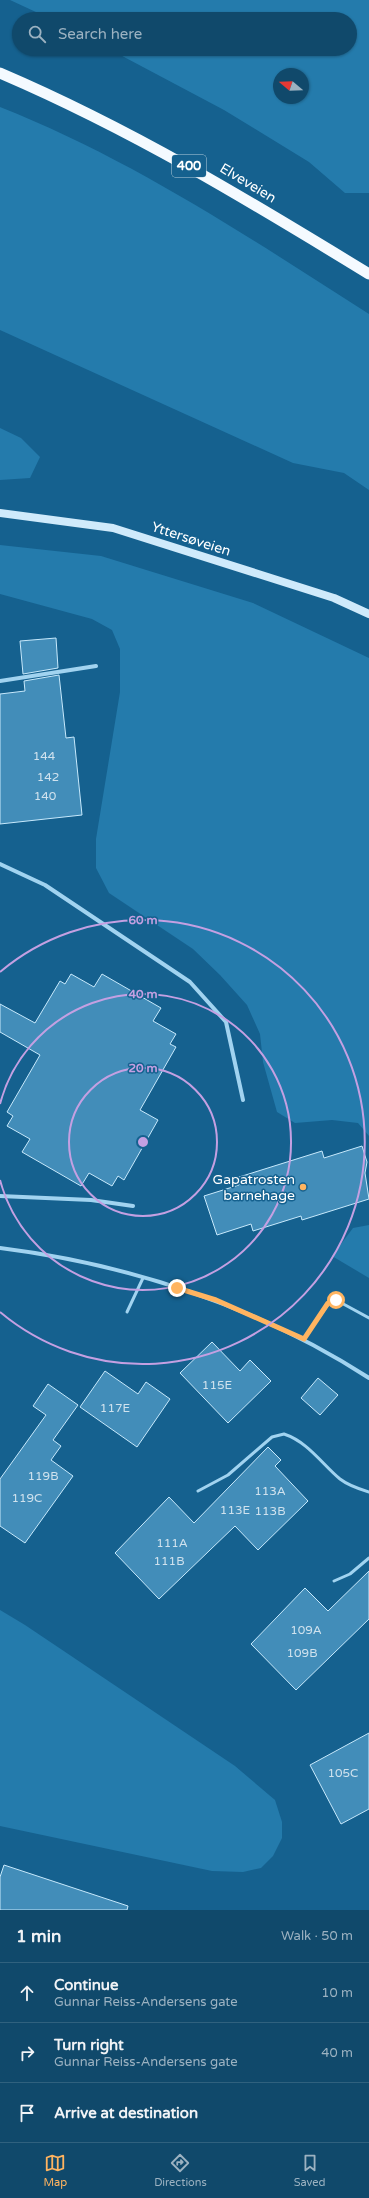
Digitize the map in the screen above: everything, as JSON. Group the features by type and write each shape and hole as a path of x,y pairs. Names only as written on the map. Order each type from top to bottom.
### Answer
{"highway":[{"name":"Elveveien","path":"0,73 44,92 140,138 233,190 369,274"}],"main road":[{"name":"Yttersøveien","path":"0,513 113,528 334,598 369,614"}],"street":[{"path":"0,681 96,666"},
{"path":"0,864 45,885 190,982 226,1022 243,1100"},
{"path":"0,1196 91,1200 133,1206"},
{"path":"0,1248 54,1255 142,1278 216,1300 304,1339 369,1378"}],"lane":[{"path":"127,1312 142,1278"},
{"path":"304,1339 328,1303 336,1300 369,1318"},
{"path":"198,1492 228,1475 272,1437 284,1434 302,1443 341,1479 352,1486 369,1492"},
{"path":"334,1581 350,1574 369,1558"}],"shaded area":[{"path":"10,0 369,0 369,193 345,193 309,162 224,110 122,56 357,56 357,12 36,12"},
{"path":"0,107 49,128 143,175 235,229 369,314 369,490 344,473 293,463 0,330"},
{"path":"0,428 21,438 40,457 30,478 0,480"},
{"path":"0,545 101,556 253,603 369,658 369,1136 358,1123 332,1120 295,1123 277,1112 263,1062 260,1034 247,1005 220,975 193,949 109,893 96,868 96,839 120,692 120,649 112,630 92,619 0,594"},
{"path":"369,1225 369,1278 332,1256 353,1228"},
{"path":"0,1610 25,1625 235,1766 275,1800 282,1822 282,1838 273,1856 261,1868 243,1872 212,1871 0,1826"}],"building":[{"path":"56,638 58,668 23,674 20,641"},
{"path":"59,675 66,738 74,737 82,815 0,824 0,694 25,691 24,681"},
{"path":"71,974 94,987 102,974 161,1008 153,1021 176,1034 170,1044 176,1047 140,1110 158,1120 124,1180 118,1176 112,1186 89,1173 81,1186 22,1152 30,1139 7,1126 13,1116 7,1112 40,1055 0,1032 0,1004 35,1023 60,981 65,984"},
{"path":"362,1146 367,1162 365,1173 369,1199 302,1220 301,1216 253,1231 251,1224 217,1235 204,1196 239,1185 236,1178 322,1151 324,1158"},
{"path":"212,1342 240,1371 250,1360 271,1381 228,1423 180,1373"},
{"path":"105,1371 138,1394 146,1382 170,1399 137,1447 80,1407"},
{"path":"318,1378 338,1395 320,1415 301,1398"},
{"path":"48,1384 78,1405 53,1440 61,1446 51,1460 73,1476 25,1543 0,1526 0,1479 46,1415 33,1406"},
{"path":"268,1447 281,1460 275,1466 308,1501 258,1550 235,1526 159,1599 115,1553 169,1497 194,1523"},
{"path":"369,1571 369,1619 296,1690 251,1644 305,1588 328,1611"},
{"path":"369,1733 369,1809 341,1824 310,1765"},
{"path":"4,1865 128,1906 127,1910 0,1910 0,1877"}],"place":[{"name":"Gapatrosten barnehage","path":"303,1187"}],"route":[{"path":"177,1288 216,1300 304,1339 328,1303 336,1300"}]}
